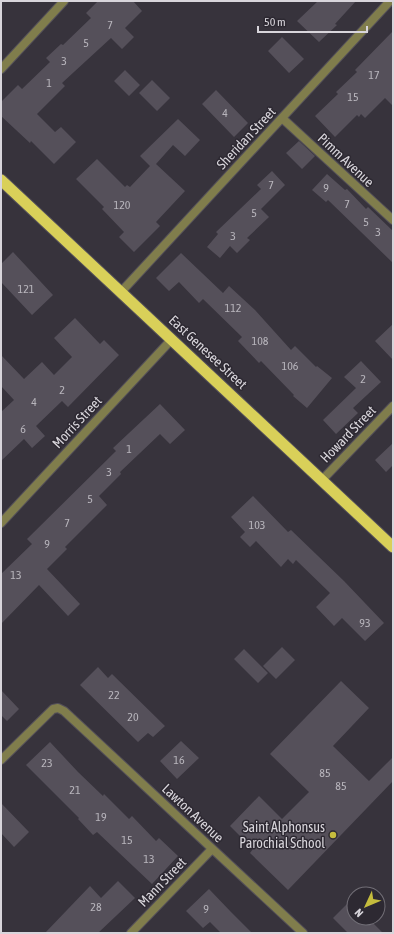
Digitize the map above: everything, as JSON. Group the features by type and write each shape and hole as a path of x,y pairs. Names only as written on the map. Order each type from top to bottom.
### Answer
{"highway":[{"name":"East Genesee Street","path":"1,180 393,547"}],"street":[{"path":"1,69 64,1"},
{"name":"Sheridan Street","path":"121,292 390,1"},
{"name":"Pimm Avenue","path":"282,118 393,220"},
{"name":"Morris Street","path":"1,523 172,339"},
{"name":"Howard Street","path":"322,480 393,406"},
{"name":"Lawton Avenue","path":"1,760 53,709 64,711 303,933"},
{"name":"Mann Street","path":"131,933 212,849"}],"building":[{"path":"98,1 133,1 142,11 125,28 134,37 122,49 111,38 62,83 65,86 37,114 55,132 61,127 76,142 54,164 31,141 30,143 1,116 1,102 18,85 22,89 50,62 46,58 61,44 63,45 91,18 86,13"},
{"path":"318,1 356,1 335,24 337,25 319,42 297,21"},
{"path":"393,31 393,106 385,98 365,118 361,114 359,117 357,115 335,137 315,116 338,94 336,92 357,72 355,70"},
{"path":"282,37 304,59 289,73 268,51"},
{"path":"125,70 140,85 129,96 114,81"},
{"path":"152,80 170,98 157,111 139,93"},
{"path":"216,90 248,123 234,137 202,104"},
{"path":"178,119 200,140 185,156 173,145 156,164 185,191 156,222 160,226 134,252 119,237 124,232 102,209 104,207 76,179 97,159 125,187 127,185 130,187 150,166 140,156"},
{"path":"299,141 315,156 302,169 286,153"},
{"path":"272,171 285,185 261,209 269,217 247,238 250,240 237,253 230,246 220,258 207,247 218,234 216,232 261,189 257,185"},
{"path":"327,174 345,190 347,189 366,209 368,207 393,231 393,263 328,200 326,202 312,190"},
{"path":"13,252 53,295 32,315 1,282 1,264"},
{"path":"181,253 223,293 229,286 255,310 291,350 295,346 316,367 317,366 332,378 307,408 293,396 294,395 261,361 259,363 238,341 242,337 203,299 199,303 179,282 169,291 156,278"},
{"path":"75,318 100,344 104,340 119,355 68,407 62,401 36,426 45,436 32,448 24,439 1,461 1,412 14,400 1,386 1,355 24,379 42,362 54,375 72,357 54,338"},
{"path":"393,324 393,360 375,341"},
{"path":"361,361 381,382 353,408 358,413 336,434 323,420 356,388 344,377"},
{"path":"160,404 185,430 170,444 160,434 120,472 121,474 99,496 107,505 65,547 67,549 47,569 80,604 68,616 39,585 1,624 1,574 32,544 27,539 116,451 113,448"},
{"path":"393,443 393,465 386,472 375,460"},
{"path":"253,496 288,532 291,530 344,581 384,623 365,641 342,618 334,626 316,607 330,593 296,560 293,564 288,559 281,567 256,541 250,547 240,537 245,532 231,517"},
{"path":"282,647 295,660 276,679 263,666"},
{"path":"244,649 268,673 258,683 234,659"},
{"path":"98,667 108,678 112,674 165,726 153,737 148,733 138,742 80,685"},
{"path":"341,681 369,708 333,746 369,781 393,757 393,781 288,890 250,853 253,849 230,826 259,796 282,819 309,792 270,754"},
{"path":"1,690 19,709 7,721 1,715"},
{"path":"181,741 199,758 177,779 160,761"},
{"path":"50,742 103,796 104,794 129,819 132,816 156,841 159,838 178,856 152,884 97,832 93,835 78,819 79,818 26,765"},
{"path":"1,803 29,832 14,847 1,833"},
{"path":"118,881 135,898 98,933 45,933 90,886 101,898"},
{"path":"209,889 252,933 221,933 210,922 203,928 186,911"},
{"path":"346,905 346,926 376,926 383,933 348,933 333,918"}],"place":[{"name":"Saint Alphonsus Parochial School","path":"333,835"}]}
